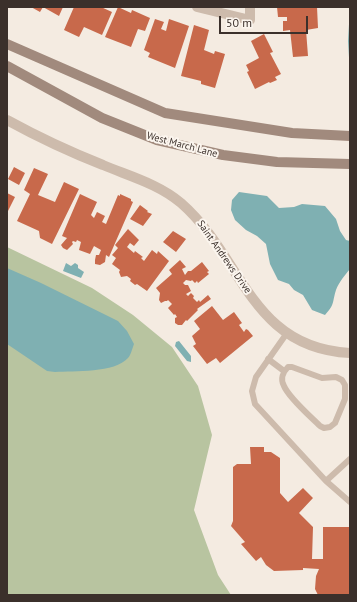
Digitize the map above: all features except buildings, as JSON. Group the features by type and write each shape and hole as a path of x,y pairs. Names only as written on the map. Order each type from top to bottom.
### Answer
{"main road":[{"path":"7,44 164,113 292,133 350,136"},
{"name":"West March Lane","path":"7,66 102,118 157,140 230,156 277,162 350,164"}],"street":[{"path":"197,7 250,20 250,7"},
{"name":"Saint Andrews Drive","path":"7,120 66,150 163,190 180,202 194,215 208,233 253,300 270,319 286,333 319,349 336,353 350,353"}],"lane":[{"path":"286,333 256,377 252,391 255,404 326,481 350,502"},
{"path":"268,359 284,371"},
{"path":"288,367 292,367 322,378 336,377 342,380 345,385 345,399 335,423 330,427 324,428 320,426 283,386 282,379 284,371 288,367"},
{"path":"326,481 350,460"}],"green space":[{"path":"7,247 92,288 133,315 172,347 198,386 212,435 194,510 218,575 231,595 7,595"}],"water":[{"path":"350,7 350,74 348,41"},
{"path":"239,192 267,196 279,208 294,207 302,204 325,206 336,219 340,231 346,240 350,241 350,269 339,284 332,306 325,315 312,310 303,295 294,290 289,284 278,280 270,264 266,244 235,220 231,210 232,200"},
{"path":"66,263 71,266 75,263 78,265 78,268 84,272 81,278 63,271"},
{"path":"7,268 118,321 127,331 134,344 129,357 122,363 104,369 55,372 47,371 7,344"},
{"path":"179,341 191,356 191,362 187,361 175,346 176,342"}]}
